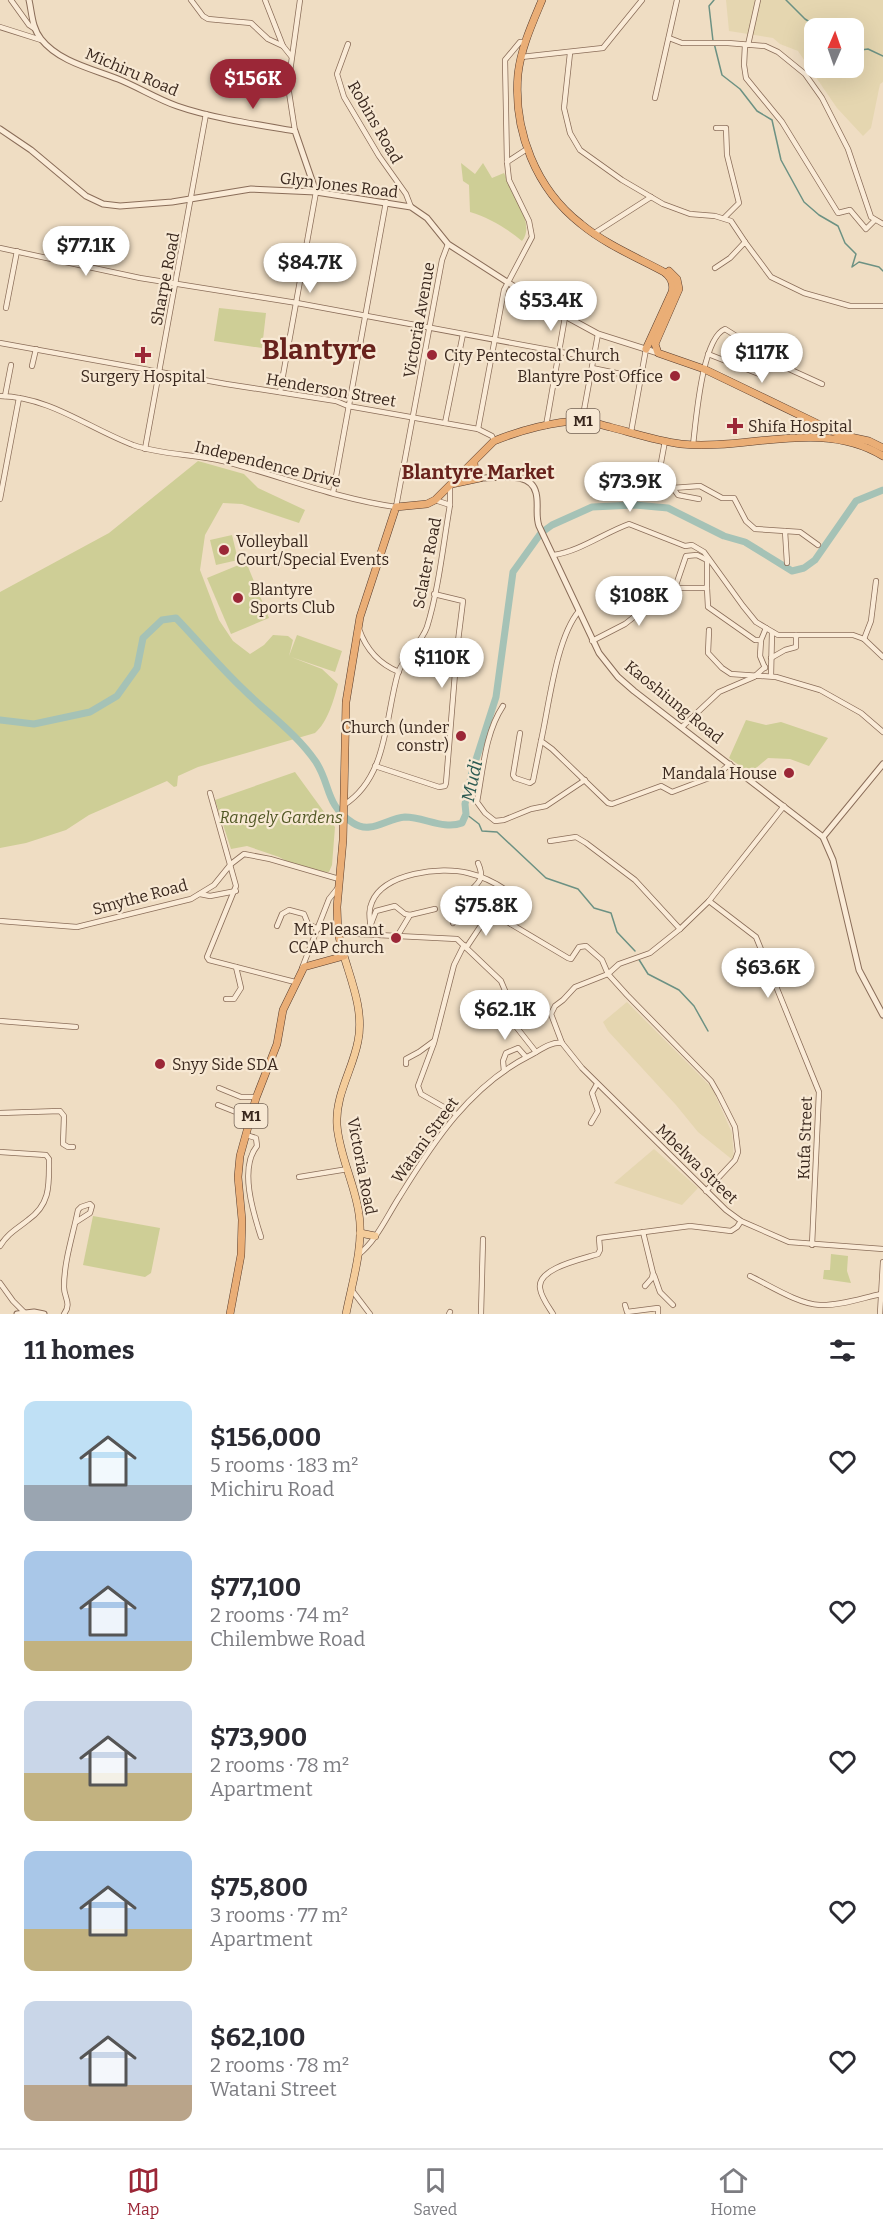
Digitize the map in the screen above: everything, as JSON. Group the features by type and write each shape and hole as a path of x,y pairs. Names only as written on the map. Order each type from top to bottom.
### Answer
{"highway":[{"path":"542,0 525,42 518,74 519,108 527,149 552,196 571,216 593,234 667,274 673,284 670,298 646,349"},
{"path":"642,260 672,273 678,284 677,293 655,344 658,353 704,369 841,435 881,446"},
{"name":"M1","path":"494,441 546,426 582,421 665,441 693,445 796,438 855,444 883,456"},
{"path":"301,971 306,965 344,956 338,933 338,888 343,840 346,702 358,626 396,507 419,505 435,500 494,441"},
{"path":"451,485 480,478 475,472 474,463"},
{"name":"M1","path":"231,1314 241,1255 242,1220 238,1166 256,1097 277,1044 283,1010 301,971"}],"main road":[{"name":"Victoria Road","path":"344,956 358,1007 359,1020 358,1042 338,1110 337,1126 360,1217 357,1256 346,1314"},
{"path":"360,1233 375,1236"}],"street":[{"path":"11,0 29,26 35,29"},
{"name":"Michiru Road","path":"29,0 35,29 41,40 68,60 140,87 177,106 206,114 295,130"},
{"path":"191,0 205,17 250,23 268,39 283,46"},
{"path":"265,0 283,46 291,56"},
{"path":"280,392 316,192 295,130 288,86 300,0"},
{"path":"521,57 603,48 642,0"},
{"path":"655,98 677,0"},
{"path":"758,0 747,45 744,65 746,78 782,122 838,213 850,210 866,229 874,221"},
{"path":"0,27 41,40"},
{"path":"669,38 682,43 719,42 765,46 778,52 805,74 848,149 868,211 874,221 883,224"},
{"path":"478,429 507,282 526,251 532,235 529,221 511,187 507,162 505,60 520,42 525,42"},
{"name":"Robins Road","path":"348,44 337,74 344,97 379,156 406,194 411,207"},
{"path":"570,53 564,108 573,141 580,150 607,170 663,204 690,214 731,221 771,277 804,293 850,306 883,306"},
{"name":"Sharpe Road","path":"145,449 206,114"},
{"path":"716,128 726,128 727,155 739,202 724,218"},
{"name":"Glyn Jones Road","path":"0,129 23,144 79,191 97,202 120,206 251,189 316,192 411,207 427,218 448,244 565,317 598,334 658,353"},
{"path":"507,162 527,149"},
{"path":"593,234 651,197"},
{"path":"333,493 386,202"},
{"path":"715,268 730,258 746,242"},
{"name":"Victoria Avenue","path":"396,507 442,260 448,244"},
{"path":"0,248 140,278 297,303 593,358"},
{"path":"6,308 17,250"},
{"path":"546,426 565,317"},
{"path":"693,445 704,369 708,354 719,332 725,329 760,351"},
{"path":"445,423 463,334"},
{"path":"582,421 598,334"},
{"name":"Henderson Street","path":"0,343 226,384 336,401 348,406 478,429 492,436 494,441"},
{"path":"631,432 646,349"},
{"path":"32,366 36,350"},
{"path":"708,354 759,374 774,364 778,364 822,384"},
{"path":"2,396 11,365"},
{"path":"592,368 640,378"},
{"name":"Independence Drive","path":"2,396 56,408 145,449 220,460 333,493 396,507"},
{"path":"0,499 19,398"},
{"path":"665,441 660,468 657,472 665,477 678,495 699,500"},
{"name":"Kaoshiung Road","path":"462,474 480,478 511,477 530,483 536,493 536,514 539,526 592,641 608,665 618,677 823,837"},
{"name":"Sclater Road","path":"399,672 424,633 434,594 450,505 451,485"},
{"path":"672,488 700,486 722,498 734,498 746,520 755,529 800,532 818,545"},
{"path":"435,500 450,505"},
{"path":"554,555 568,553 608,531 629,524 686,546 692,545 705,552 756,622 772,632 778,635 853,635 864,639 883,657"},
{"path":"785,531 787,563"},
{"path":"592,641 625,624 643,610 655,608 675,588 686,556 698,555 707,560 708,607 755,640 761,640"},
{"path":"864,639 871,621 876,581"},
{"path":"675,588 706,588"},
{"path":"375,766 442,787 446,783 463,601 434,594"},
{"path":"520,733 513,775 515,778 530,783 533,781 566,632 579,611"},
{"path":"344,808 363,787 375,766 388,725 399,672 376,658 358,626"},
{"path":"766,628 761,640 760,656 769,676"},
{"path":"709,630 708,653 725,671 769,676 804,684 861,712 883,732"},
{"path":"769,676 772,632"},
{"path":"771,658 796,647 796,635"},
{"path":"682,727 719,692 759,675 765,668"},
{"path":"503,706 495,719 484,759 477,802 485,813 495,821 504,820 531,809 546,806 585,780"},
{"path":"541,741 608,803 612,804 661,786 672,792 717,775 730,764"},
{"path":"883,764 823,837 833,860 859,970 883,1015"},
{"path":"210,793 231,864 236,891 207,957 209,960 236,968 295,982"},
{"path":"562,1043 552,1020 552,1009 575,987 608,974 619,964 650,952 680,929 709,901 784,806"},
{"path":"550,841 576,837 586,843 635,880 680,929"},
{"path":"231,864 241,855 248,854 339,879"},
{"path":"471,890 482,878 478,863"},
{"name":"Smythe Road","path":"0,921 77,927 191,898 214,885 231,864"},
{"path":"371,933 368,915 372,902 386,884 397,879 436,871 467,872 500,886 518,898 511,924"},
{"path":"301,971 329,899 338,888"},
{"path":"200,894 210,896 236,891"},
{"path":"479,905 486,893 497,898 495,902 514,913"},
{"name":"Kufa Street","path":"709,901 756,937 819,1092 812,1245"},
{"path":"453,923 462,915 465,907 479,905 570,959 579,947 586,946 602,960 608,974 711,1081 735,1127 738,1152 735,1160 706,1191"},
{"path":"371,924 376,911 388,907 395,906 410,915 435,909"},
{"path":"277,926 282,914 289,910 304,914 308,924 318,929"},
{"path":"456,1114 418,1091 419,1080 434,1041 454,965 490,912"},
{"path":"398,935 410,915"},
{"path":"338,933 452,937 465,946 501,981 509,1000 510,1018 536,1052"},
{"path":"225,999 234,999 241,988 236,968"},
{"path":"0,1021 76,1027"},
{"path":"406,1064 406,1059 434,1041"},
{"name":"Watani Street","path":"357,1256 375,1236 407,1183 456,1114 504,1071 536,1052 555,1043 562,1043"},
{"name":"Mbelwa Street","path":"562,1043 597,1084 706,1191 741,1221 782,1240 812,1245 883,1249"},
{"path":"504,1071 503,1061 506,1053 519,1048 526,1057"},
{"path":"591,1123 598,1111 592,1093 597,1084"},
{"path":"219,1088 241,1097 256,1097"},
{"path":"218,1105 251,1118"},
{"path":"0,1113 60,1112 64,1116 63,1144 73,1147"},
{"path":"246,1135 255,1138 258,1146 251,1154 248,1184 261,1238"},
{"path":"0,1152 48,1156 47,1198 33,1216 8,1234 0,1246"},
{"path":"299,1177 348,1169"},
{"path":"552,1314 540,1286 547,1273 598,1254 600,1250 598,1240 603,1236 690,1226 731,1231 741,1221"},
{"path":"64,1314 69,1307 64,1289 66,1266 76,1222"},
{"path":"643,1232 660,1292 673,1305"},
{"path":"481,1314 483,1239"},
{"path":"880,1314 883,1262"},
{"path":"645,1286 653,1273"},
{"path":"750,1276 807,1303 819,1305 847,1302 881,1294"},
{"path":"0,1283 24,1312"},
{"path":"351,1289 369,1314"},
{"path":"625,1305 627,1312 658,1308 658,1314"},
{"path":"16,1314 24,1312 44,1314"}],"shaded area":[{"path":"726,0 883,0 883,82 880,84 871,128 863,136 837,108 816,78 864,78 864,18 804,18 804,60 798,51 780,44 773,38 729,31"},
{"path":"627,1002 712,1088 732,1133 734,1161 698,1132 608,1031 603,1022"},
{"path":"654,1149 698,1188 682,1205 614,1183"}],"green space":[{"path":"461,163 475,174 483,163 492,178 504,173 525,217 526,234 522,241 498,224 470,212 469,185 463,181"},
{"path":"219,308 266,313 262,348 214,341"},
{"name":"Blantyre Sports Club","path":"198,461 244,474 258,488 305,510 299,523 242,504 223,503 205,535 200,570 219,620 233,641 250,654 264,645 273,635 288,636 293,640 289,656 297,635 342,651 335,672 291,657 322,669 338,684 327,717 315,733 198,767 178,776 177,786 174,787 167,781 89,815 66,830 26,843 0,848 0,592 109,533"},
{"name":"Volleyball Court/Special Events","path":"232,535 238,560 216,565 210,540"},
{"name":"Blantyre Sports Club","path":"246,562 269,618 231,634 207,578"},
{"path":"746,720 766,725 781,722 828,738 809,766 790,759 768,758 750,773 729,758"},
{"name":"Rangely Gardens","path":"295,772 335,827 332,865 329,872 304,871 279,857 247,846 231,849 215,800"},
{"path":"93,1216 160,1228 151,1273 145,1277 83,1265"},
{"path":"831,1254 848,1256 847,1271 851,1283 823,1279 824,1270 830,1270"}],"waterway":[{"path":"713,41 709,6 714,0"},
{"path":"786,0 804,18"},
{"path":"714,43 722,75 740,89 757,111 772,120 781,160 804,202 819,215 838,226 845,243 856,254 852,267 859,262 879,267 883,271"},
{"path":"864,50 868,49 883,56"},
{"name":"Mudi","path":"0,720 34,724 90,712 117,696 137,668 143,638 162,620 176,618 233,680 290,732 308,752 321,770 333,802 353,823 373,827 405,817 455,825 462,823 466,814 465,804 472,772 496,697 513,572 541,533 552,525 592,507 635,505 668,508 724,536 745,542 792,571 804,568 815,560 856,501 883,490"},
{"path":"466,814 479,824 482,831 497,832 546,878 578,889 594,908 611,913 617,932 635,951"},
{"path":"638,958 648,974 679,990 694,1006 708,1031"}],"place":[{"name":"Surgery Hospital","path":"143,355"},
{"name":"City Pentecostal Church","path":"432,355"},
{"name":"Blantyre Post Office","path":"675,376"},
{"name":"Shifa Hospital","path":"735,426"},
{"name":"Volleyball Court/Special Events","path":"224,550"},
{"name":"Blantyre Sports Club","path":"238,598"},
{"name":"Church (under constr)","path":"461,736"},
{"name":"Mandala House","path":"789,773"},
{"name":"Mt. Pleasant CCAP church","path":"396,938"},
{"name":"Snyy Side SDA","path":"160,1064"}],"district":[{"name":"Blantyre","path":"319,349"},
{"name":"Blantyre Market","path":"478,472"}]}
